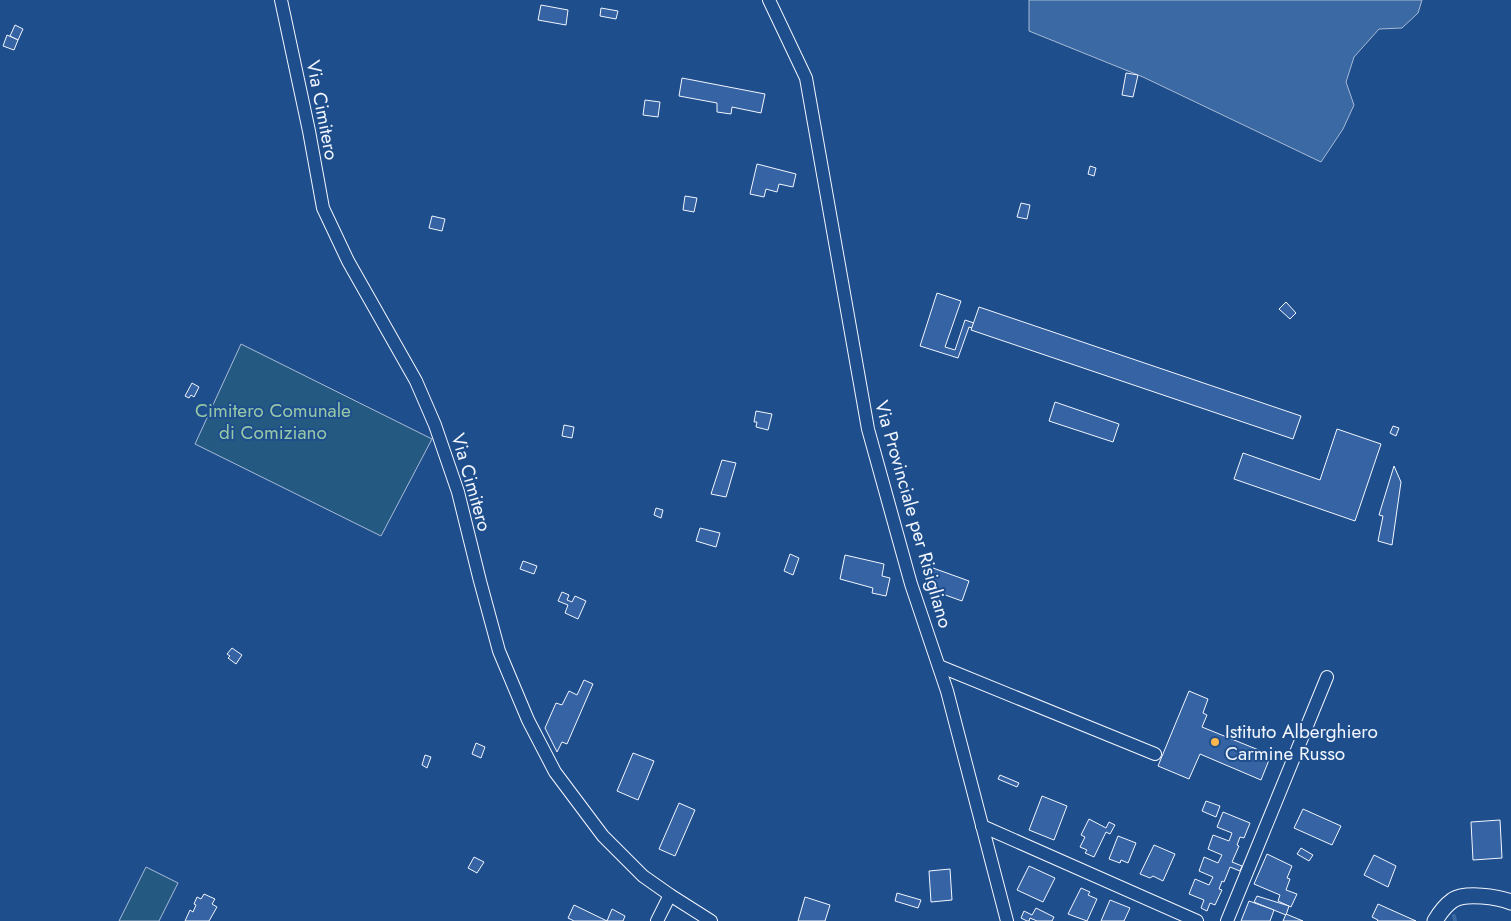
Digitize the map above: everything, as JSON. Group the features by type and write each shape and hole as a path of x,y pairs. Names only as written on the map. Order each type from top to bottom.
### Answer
{"street":[{"name":"Via Cimitero","path":"280,0 324,208 348,261 416,381 436,425 458,492 499,651 528,720 555,772 603,836 643,876 711,921"},
{"name":"Via Provinciale per Risigliano","path":"769,0 806,78 868,429 911,584 947,691 1009,920"},
{"path":"939,666 1155,754"},
{"path":"1227,921 1327,677"},
{"path":"982,826 1198,921"},
{"path":"657,921 670,895"},
{"path":"1435,921 1439,914 1454,899 1468,896 1499,897 1511,902"}],"green space":[{"name":"Cimitero Comunale di Comiziano","path":"241,344 432,439 381,536 195,444"},
{"path":"146,867 178,883 159,921 119,921"}],"shaded area":[{"path":"1029,0 1422,0 1418,13 1402,28 1379,29 1354,57 1346,82 1354,105 1343,129 1321,162 1143,77 1029,31"}],"building":[{"path":"541,5 568,10 566,25 538,20"},
{"path":"601,8 618,11 616,19 600,16"},
{"path":"15,25 23,29 18,40 10,36"},
{"path":"7,35 18,40 14,50 3,46"},
{"path":"1126,73 1138,75 1133,97 1122,95"},
{"path":"682,78 765,94 761,113 732,107 731,114 717,112 717,103 679,96"},
{"path":"645,100 660,102 658,117 643,115"},
{"path":"757,164 796,174 793,187 779,184 777,192 766,189 764,197 750,194"},
{"path":"1090,166 1096,168 1094,176 1088,174"},
{"path":"685,196 697,198 694,212 683,210"},
{"path":"1021,203 1030,205 1027,219 1017,217"},
{"path":"432,216 445,219 442,231 429,228"},
{"path":"937,293 961,301 945,347 955,350 965,320 974,323 972,328 969,327 958,358 920,346"},
{"path":"1286,302 1296,313 1290,319 1279,309"},
{"path":"979,307 1301,416 1293,439 971,330"},
{"path":"192,383 199,387 194,397 191,395 189,398 185,396"},
{"path":"1055,402 1119,424 1113,442 1049,421"},
{"path":"756,411 772,414 768,430 756,427 757,422 754,422"},
{"path":"564,425 574,427 572,438 562,436"},
{"path":"1393,426 1399,428 1396,436 1390,433"},
{"path":"1337,429 1381,444 1355,521 1234,479 1243,453 1320,480"},
{"path":"722,460 736,463 726,497 711,494"},
{"path":"1394,466 1401,482 1392,545 1378,541 1383,516 1379,515"},
{"path":"656,508 663,510 661,518 654,515"},
{"path":"700,528 720,533 716,547 696,541"},
{"path":"790,554 799,558 793,575 784,571"},
{"path":"845,555 884,564 882,576 890,578 886,596 872,593 873,588 840,579"},
{"path":"523,561 537,566 534,574 520,569"},
{"path":"933,568 969,581 962,601 926,588"},
{"path":"562,592 569,595 567,600 572,602 575,596 586,601 578,619 565,613 568,605 558,601"},
{"path":"232,648 242,655 236,664 228,658 230,656 227,654"},
{"path":"584,680 593,684 567,744 562,742 557,752 545,728 556,703 562,705 569,691 577,695"},
{"path":"1189,691 1208,699 1203,713 1207,715 1202,727 1271,755 1261,780 1200,754 1189,779 1158,766"},
{"path":"476,743 485,747 481,758 472,754"},
{"path":"633,753 654,761 638,800 617,791"},
{"path":"425,755 431,757 427,768 422,765"},
{"path":"1000,775 1019,783 1017,787 998,779"},
{"path":"1042,796 1067,806 1054,840 1029,830"},
{"path":"1206,801 1220,806 1216,817 1202,811"},
{"path":"679,803 695,810 675,856 659,849"},
{"path":"1303,809 1341,826 1332,845 1294,828"},
{"path":"1223,812 1250,823 1244,838 1240,837 1237,845 1239,846 1232,862 1242,866 1240,871 1230,867 1224,882 1222,881 1219,889 1222,890 1215,905 1210,903 1207,911 1201,908 1204,900 1189,894 1195,879 1209,885 1213,877 1199,871 1204,857 1218,863 1222,855 1208,849 1213,835 1229,841 1232,833 1217,827"},
{"path":"1089,819 1106,828 1109,822 1115,825 1110,834 1106,832 1094,857 1085,853 1087,850 1080,847 1085,837 1081,835"},
{"path":"1500,820 1502,858 1473,860 1471,822"},
{"path":"1118,836 1136,843 1128,863 1121,860 1120,863 1109,859"},
{"path":"1154,845 1175,854 1163,881 1153,876 1150,878 1140,874"},
{"path":"1301,848 1313,855 1309,861 1297,854"},
{"path":"1267,854 1292,866 1287,878 1290,879 1286,890 1297,894 1291,907 1278,901 1280,895 1254,884"},
{"path":"1374,855 1396,866 1388,887 1364,875"},
{"path":"474,857 484,862 477,873 468,868"},
{"path":"1029,866 1055,878 1043,902 1017,890"},
{"path":"950,869 952,900 931,902 929,871"},
{"path":"1081,888 1090,892 1088,895 1097,899 1087,921 1068,914"},
{"path":"897,893 921,900 918,908 895,901"},
{"path":"204,894 215,899 212,904 217,907 209,921 185,921 190,910 193,912 197,897 201,899"},
{"path":"1257,896 1289,906 1286,915 1254,902"},
{"path":"805,897 830,905 825,921 798,921"},
{"path":"1110,900 1130,908 1124,921 1101,921"},
{"path":"1249,901 1274,910 1270,921 1241,921"},
{"path":"1378,904 1416,921 1377,921 1372,917"},
{"path":"574,905 607,921 574,921 568,918"},
{"path":"1036,908 1054,917 1052,921 1037,921 1030,918 1027,921 1021,918 1024,911 1032,915"},
{"path":"612,909 625,916 623,921 607,921"},
{"path":"1286,914 1303,921 1283,921"}],"waterway":[{"path":"1454,916 1455,921"}],"place":[{"name":"Istituto Alberghiero Carmine Russo","path":"1215,742"}]}
